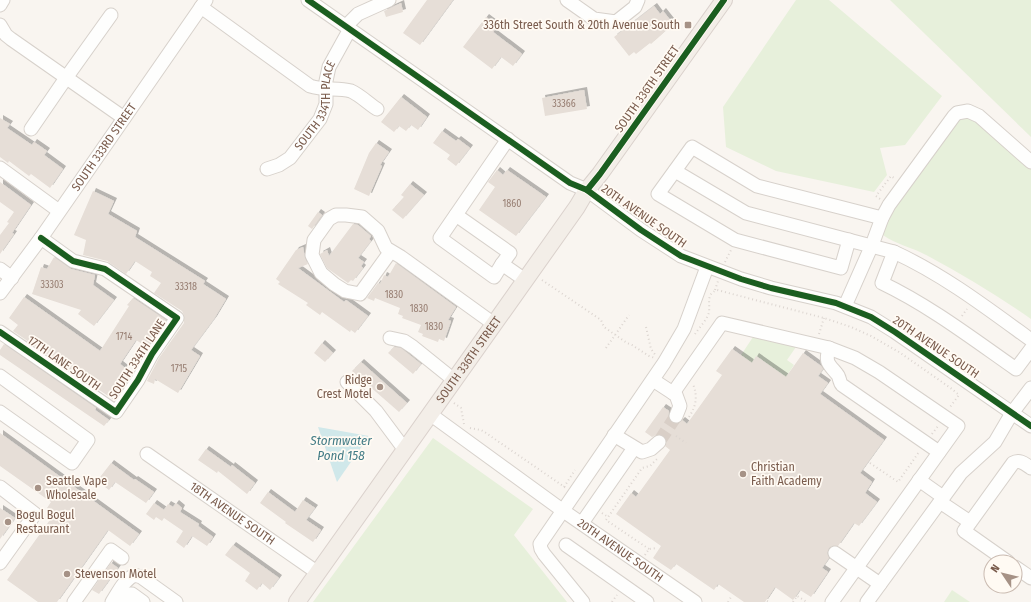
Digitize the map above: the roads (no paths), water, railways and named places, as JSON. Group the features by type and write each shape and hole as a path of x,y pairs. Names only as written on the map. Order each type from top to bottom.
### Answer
{"main road":[{"name":"SOUTH 336TH STREET","path":"297,602 721,1"}],"street":[{"path":"0,5 2,0"},
{"name":"20TH AVENUE SOUTH","path":"308,0 570,183 587,190 681,256 741,279 771,288 821,299 871,316 1031,426"},
{"name":"SOUTH 334TH PLACE","path":"267,169 285,162 299,148 320,119 326,104 326,81 329,67 348,28 358,14 389,0"},
{"path":"568,0 594,19 616,22 635,7 638,0"},
{"path":"204,3 306,83 317,88 352,92 377,109"},
{"name":"SOUTH 333RD STREET","path":"0,293 41,238 204,3"},
{"path":"31,129 112,15"},
{"path":"0,25 6,35 124,118"},
{"path":"845,306 888,205 957,113 968,111 979,116 1031,162"},
{"path":"456,215 510,253 494,277 440,238 508,139"},
{"path":"850,240 841,268 735,240 658,194 692,147 757,186 882,218"},
{"path":"0,168 59,211"},
{"path":"675,171 746,213 894,252 937,274 1031,340"},
{"path":"391,251 360,294 345,291 334,284 321,273 312,255 314,240 329,219 336,215 362,217 378,231 386,248 391,251 401,257 494,324"},
{"name":"SOUTH 334TH LANE","path":"41,238 74,261 105,269 177,318 152,354 138,380 116,412"},
{"path":"894,252 882,283 911,298 955,326 1016,369 1031,349"},
{"path":"502,264 525,280"},
{"path":"582,602 541,549 540,544 562,510 569,490 614,435 664,363 684,329 707,267"},
{"path":"0,269 12,278"},
{"path":"672,393 722,323 829,348 855,358 958,426 832,602"},
{"name":"17TH LANE SOUTH","path":"0,332 116,412"},
{"path":"390,338 404,341 454,380"},
{"path":"829,348 827,361 837,374 842,385 939,452"},
{"path":"0,376 88,440 72,463 0,412"},
{"path":"652,380 676,395 680,406 681,419"},
{"path":"347,382 376,411 405,450"},
{"path":"867,602 967,466 995,442 1012,413 1031,388"},
{"name":"20TH AVENUE SOUTH","path":"430,414 562,510 695,602"},
{"path":"614,435 642,452 660,448"},
{"path":"582,523 634,448"},
{"name":"18TH AVENUE SOUTH","path":"147,454 318,573"},
{"path":"997,554 964,531 1013,463 1021,461 1031,468"},
{"path":"919,480 970,522"},
{"path":"0,487 35,514 0,563"},
{"path":"566,545 647,602"},
{"path":"74,602 111,550 122,558"},
{"path":"835,553 880,584"},
{"path":"112,602 130,577 135,575 141,577 176,602"},
{"path":"124,602 129,594 132,594 143,602"}],"water":[{"name":"Stormwater Pond 158","path":"318,427 369,436 337,482"}],"tunnel":[{"path":"659,442 676,416"}],"place":[{"name":"336th Street South & 20th Avenue South","path":"688,25"},
{"name":"Ridge Crest Motel","path":"380,387"},
{"name":"Christian Faith Academy","path":"743,474"},
{"name":"Seattle Vape Wholesale","path":"38,488"},
{"name":"Bogul Bogul Restaurant","path":"8,522"},
{"name":"Stevenson Motel","path":"67,574"}]}
